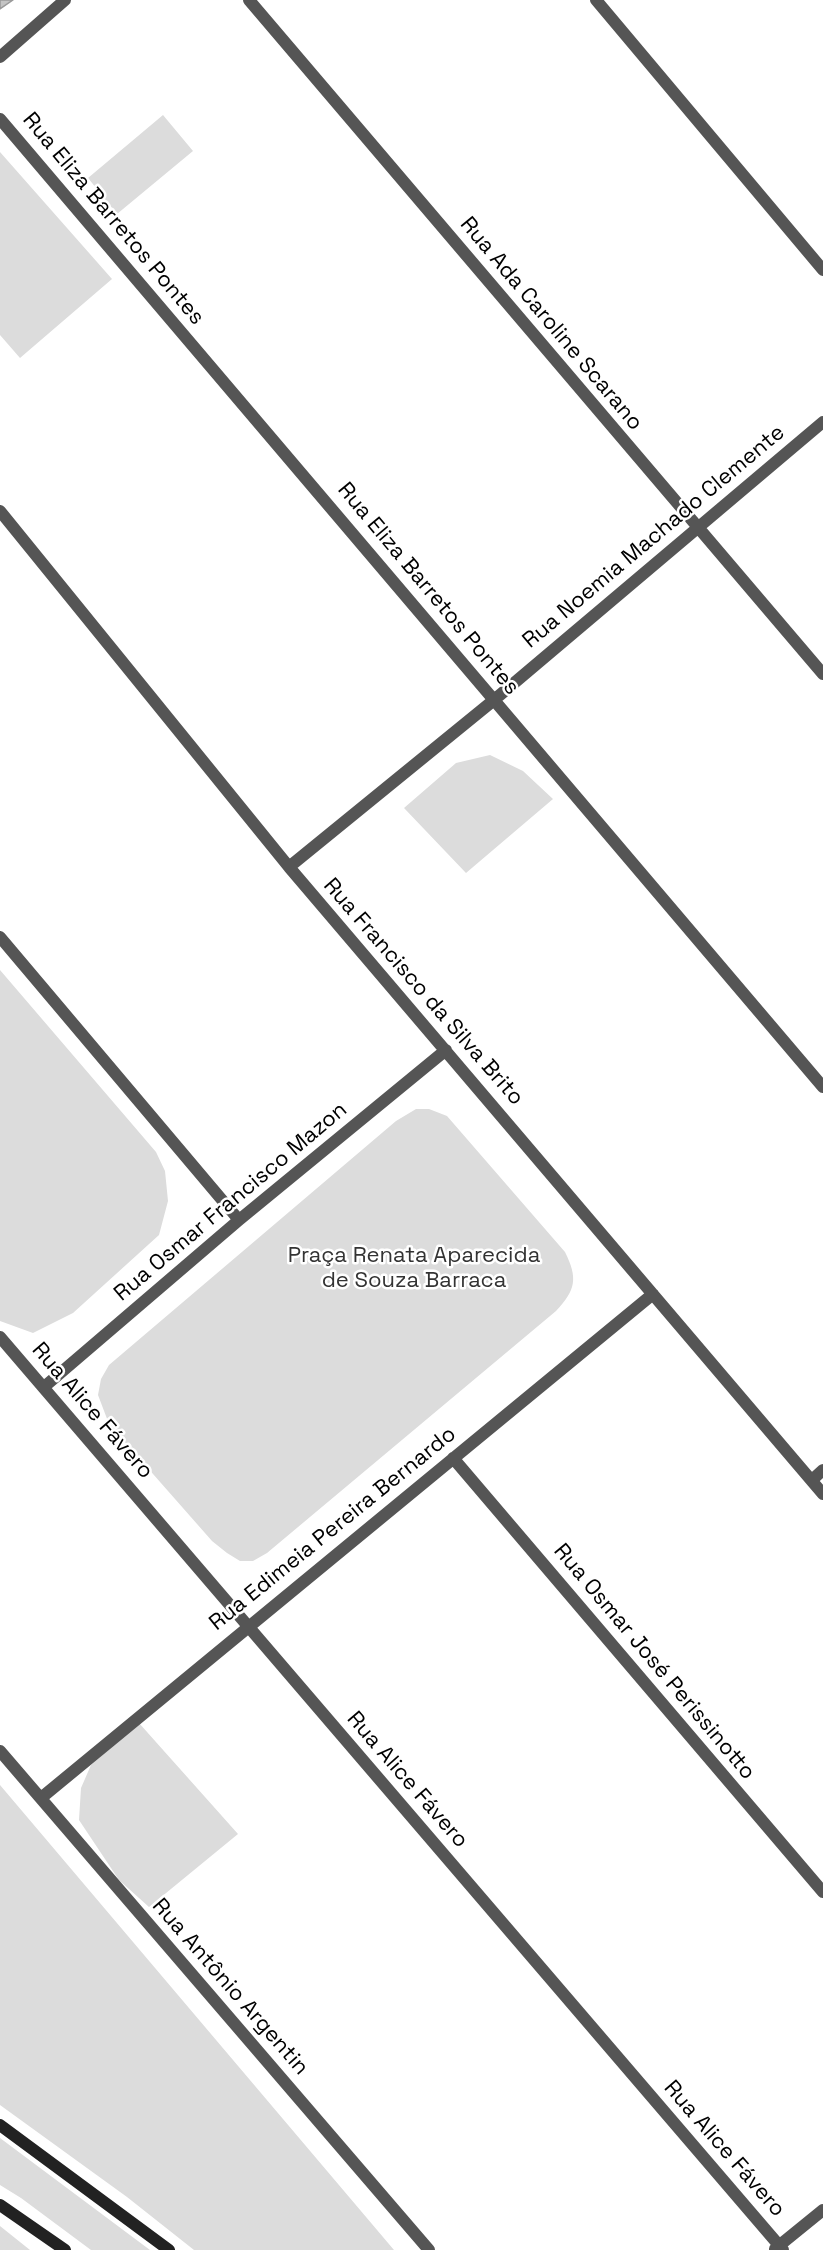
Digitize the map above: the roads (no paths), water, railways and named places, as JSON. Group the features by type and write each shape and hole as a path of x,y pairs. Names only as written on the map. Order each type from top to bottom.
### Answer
{"main road":[{"path":"0,2125 169,2250"},
{"path":"0,2205 65,2250"}],"street":[{"path":"0,57 65,0"},
{"name":"Rua Ada Caroline Scarano","path":"249,0 697,529 823,674"},
{"path":"596,0 823,270"},
{"name":"Rua Eliza Barretos Pontes","path":"0,119 823,1088"},
{"name":"Rua Noemia Machado Clemente","path":"289,867 494,700 561,641 823,422"},
{"name":"Rua Francisco da Silva Brito","path":"0,511 289,867 823,1494"},
{"path":"0,937 239,1220"},
{"name":"Rua Osmar Francisco Mazon","path":"45,1387 239,1220 446,1050"},
{"name":"Rua Edimeia Pereira Bernardo","path":"41,1798 653,1294"},
{"name":"Rua Alice Fávero","path":"0,1337 779,2248"},
{"name":"Rua Osmar José Perissinotto","path":"453,1458 823,1892"},
{"path":"812,1480 823,1470"},
{"name":"Rua Antônio Argentin","path":"0,1751 429,2250"},
{"path":"779,2248 823,2210"}],"park label":[{"name":"Praça Renata Aparecida de Souza Barraca","path":"414,1268"}]}
